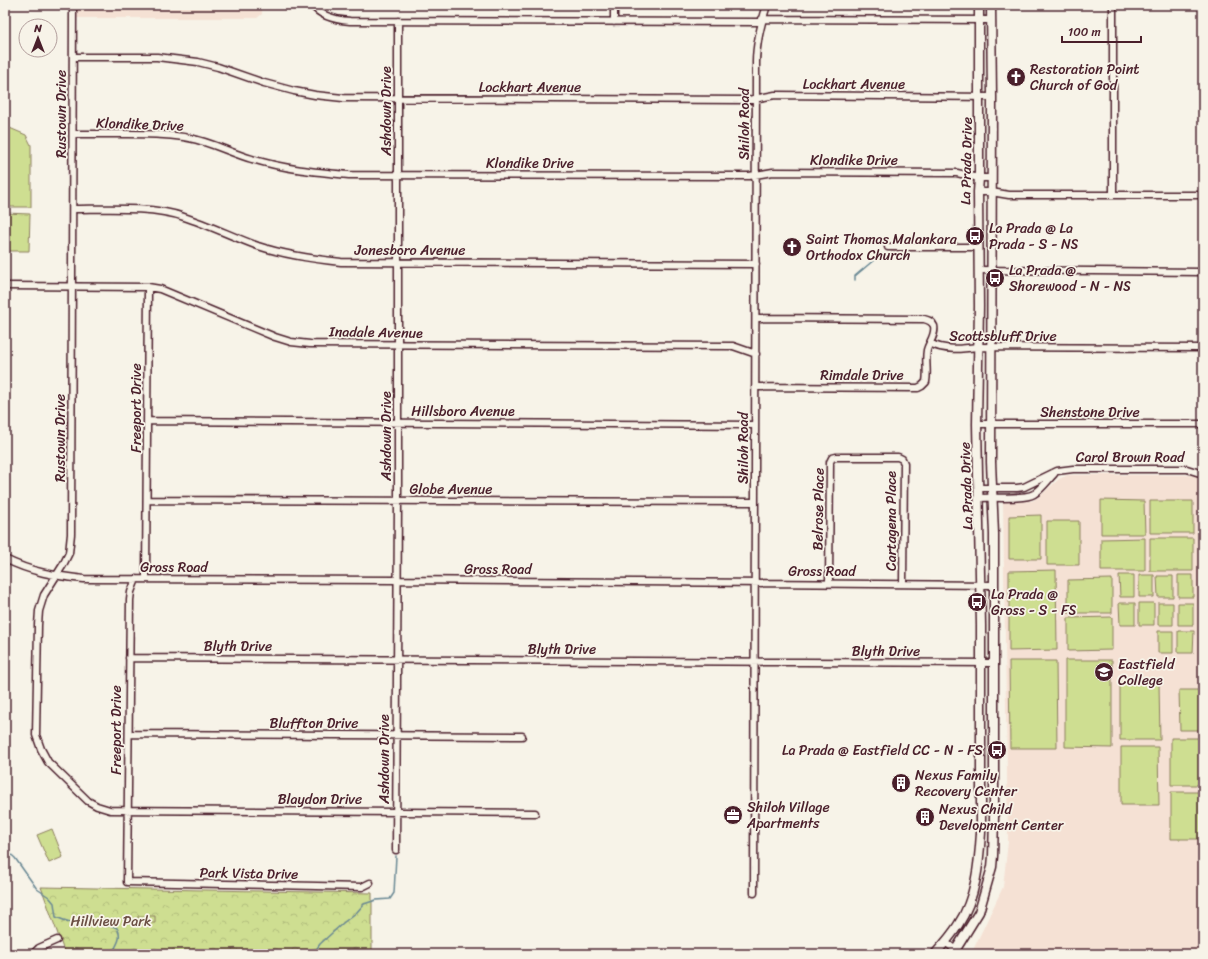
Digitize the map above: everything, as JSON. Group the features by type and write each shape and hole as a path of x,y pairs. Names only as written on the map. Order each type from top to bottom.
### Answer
{"main road":[{"name":"La Prada Drive","path":"935,954 959,924 969,903 975,885 979,864 981,781 981,585 978,498 979,5"},
{"name":"La Prada Drive","path":"957,953 979,912 992,867 994,817 994,585 991,423 991,5"},
{"path":"981,781 994,781"},
{"path":"979,864 992,867"}],"street":[{"name":"Rustown Drive","path":"74,5 71,534 68,553 63,565 44,595 39,611 36,735 48,762 88,801 97,806 110,810 128,810"},
{"path":"312,5 320,13 339,20 614,22 991,20"},
{"path":"614,5 614,22"},
{"name":"Shiloh Road","path":"754,893 756,46 767,5"},
{"path":"1113,5 1113,195"},
{"name":"Ashdown Drive","path":"396,850 398,21"},
{"name":"Lockhart Avenue","path":"73,57 175,58 218,67 294,91 343,98 748,100 775,95 992,97"},
{"name":"Klondike Drive","path":"73,134 174,135 208,143 252,159 292,169 349,174 733,176 756,175 773,172 949,172 979,178 992,178"},
{"path":"978,192 991,192 1009,195 1203,195"},
{"name":"Jonesboro Avenue","path":"73,210 144,210 168,213 184,217 258,246 286,254 311,259 341,262 756,264"},
{"path":"888,247 978,247"},
{"path":"978,270 1203,272"},
{"name":"Inadale Avenue","path":"5,286 148,286 160,289 275,337 291,342 310,344 733,346 756,354"},
{"name":"Freeport Drive","path":"146,578 148,286"},
{"name":"Scottsbluff Drive","path":"756,318 924,319 932,323 934,327 933,337 930,342 935,346 946,348 1203,348"},
{"name":"Rimdale Drive","path":"755,387 918,388 926,382 927,354 930,342"},
{"name":"Hillsboro Avenue","path":"148,421 755,425"},
{"name":"Shenstone Drive","path":"978,424 1203,424"},
{"name":"Belrose Place","path":"829,583 830,462 832,458 898,457 902,459"},
{"name":"Cartagena Place","path":"902,459 904,463 903,584"},
{"name":"Carol Brown Road","path":"978,488 1024,487 1057,471 1073,469 1187,469 1203,474"},
{"name":"Carol Brown Road","path":"978,498 1020,498 1034,494 1057,471"},
{"name":"Globe Avenue","path":"147,500 755,502"},
{"name":"Gross Road","path":"5,559 32,570 55,576 84,579 146,578 994,585"},
{"name":"Freeport Drive","path":"128,882 130,600 131,592 136,579"},
{"name":"Blyth Drive","path":"129,658 994,663"},
{"name":"Bluffton Drive","path":"129,734 522,736"},
{"name":"Blaydon Drive","path":"128,810 535,813"},
{"name":"Park Vista Drive","path":"128,882 362,887 370,883"},
{"path":"33,954 39,948 57,940"},
{"path":"945,942 957,953"}],"shaded area":[{"path":"77,5 262,5 262,14 257,18 77,18"},
{"name":"Eastfield College","path":"1068,475 1203,476 1203,954 977,954 973,950 1003,887 1008,842 1003,502 1032,501 1039,497 1059,479"}],"green space":[{"path":"5,126 26,135 31,145 31,207 5,207"},
{"path":"5,213 30,214 29,251 5,251"},
{"path":"1101,500 1144,501 1145,534 1101,534"},
{"path":"1150,501 1193,501 1193,533 1150,533"},
{"path":"1041,515 1041,559 1009,559 1009,516"},
{"path":"1047,521 1079,521 1079,565 1047,565"},
{"path":"1145,538 1145,571 1101,571 1101,539"},
{"path":"1150,538 1193,538 1193,571 1150,571"},
{"path":"1056,570 1057,650 1009,651 1009,571"},
{"path":"1119,575 1134,575 1134,597 1120,597"},
{"path":"1139,575 1154,575 1154,597 1139,597"},
{"path":"1178,575 1193,575 1193,597 1178,597"},
{"path":"1157,576 1173,576 1173,597 1158,597"},
{"path":"1112,579 1112,613 1068,613 1068,580"},
{"path":"1119,603 1135,603 1135,625 1120,625"},
{"path":"1139,603 1154,603 1154,625 1139,625"},
{"path":"1158,603 1173,603 1173,625 1158,625"},
{"path":"1178,603 1193,603 1193,625 1178,625"},
{"path":"1112,617 1112,650 1068,651 1068,618"},
{"path":"1158,631 1173,631 1173,653 1158,653"},
{"path":"1178,631 1194,631 1193,653 1178,653"},
{"path":"1065,660 1112,660 1112,748 1065,747"},
{"path":"1009,661 1056,661 1057,748 1010,748"},
{"path":"1120,682 1159,682 1160,740 1120,740"},
{"path":"1179,690 1203,690 1203,730 1180,730"},
{"path":"1171,738 1203,738 1203,785 1171,785"},
{"path":"1121,747 1158,747 1159,805 1121,805"},
{"path":"1171,792 1203,792 1203,839 1171,839"},
{"path":"52,829 63,857 49,863 37,835"},
{"name":"Hillview Park","path":"41,887 372,893 372,954 65,954"},
{"path":"138,916 155,916 155,923 138,923"}],"waterway":[{"path":"855,280 855,276 881,254"},
{"path":"5,849 15,858 37,889 49,897 54,903 56,917 78,924 106,925 117,928 119,938 112,954"},
{"path":"313,954 320,944 357,912 364,904 376,900 390,899 394,893 396,856"}],"place":[{"name":"Restoration Point Church of God","path":"1016,77"},
{"name":"La Prada @ La Prada - S - NS","path":"975,236"},
{"name":"Saint Thomas Malankara Orthodox Church","path":"792,247"},
{"name":"La Prada @ Shorewood - N - NS","path":"995,278"},
{"name":"La Prada @ Gross - S - FS","path":"977,602"},
{"name":"Eastfield College","path":"1104,672"},
{"name":"La Prada @ Eastfield CC - N - FS","path":"997,750"},
{"name":"Nexus Family Recovery Center","path":"901,783"},
{"name":"Shiloh Village Apartments","path":"733,815"},
{"name":"Nexus Child Development Center","path":"925,817"}]}
